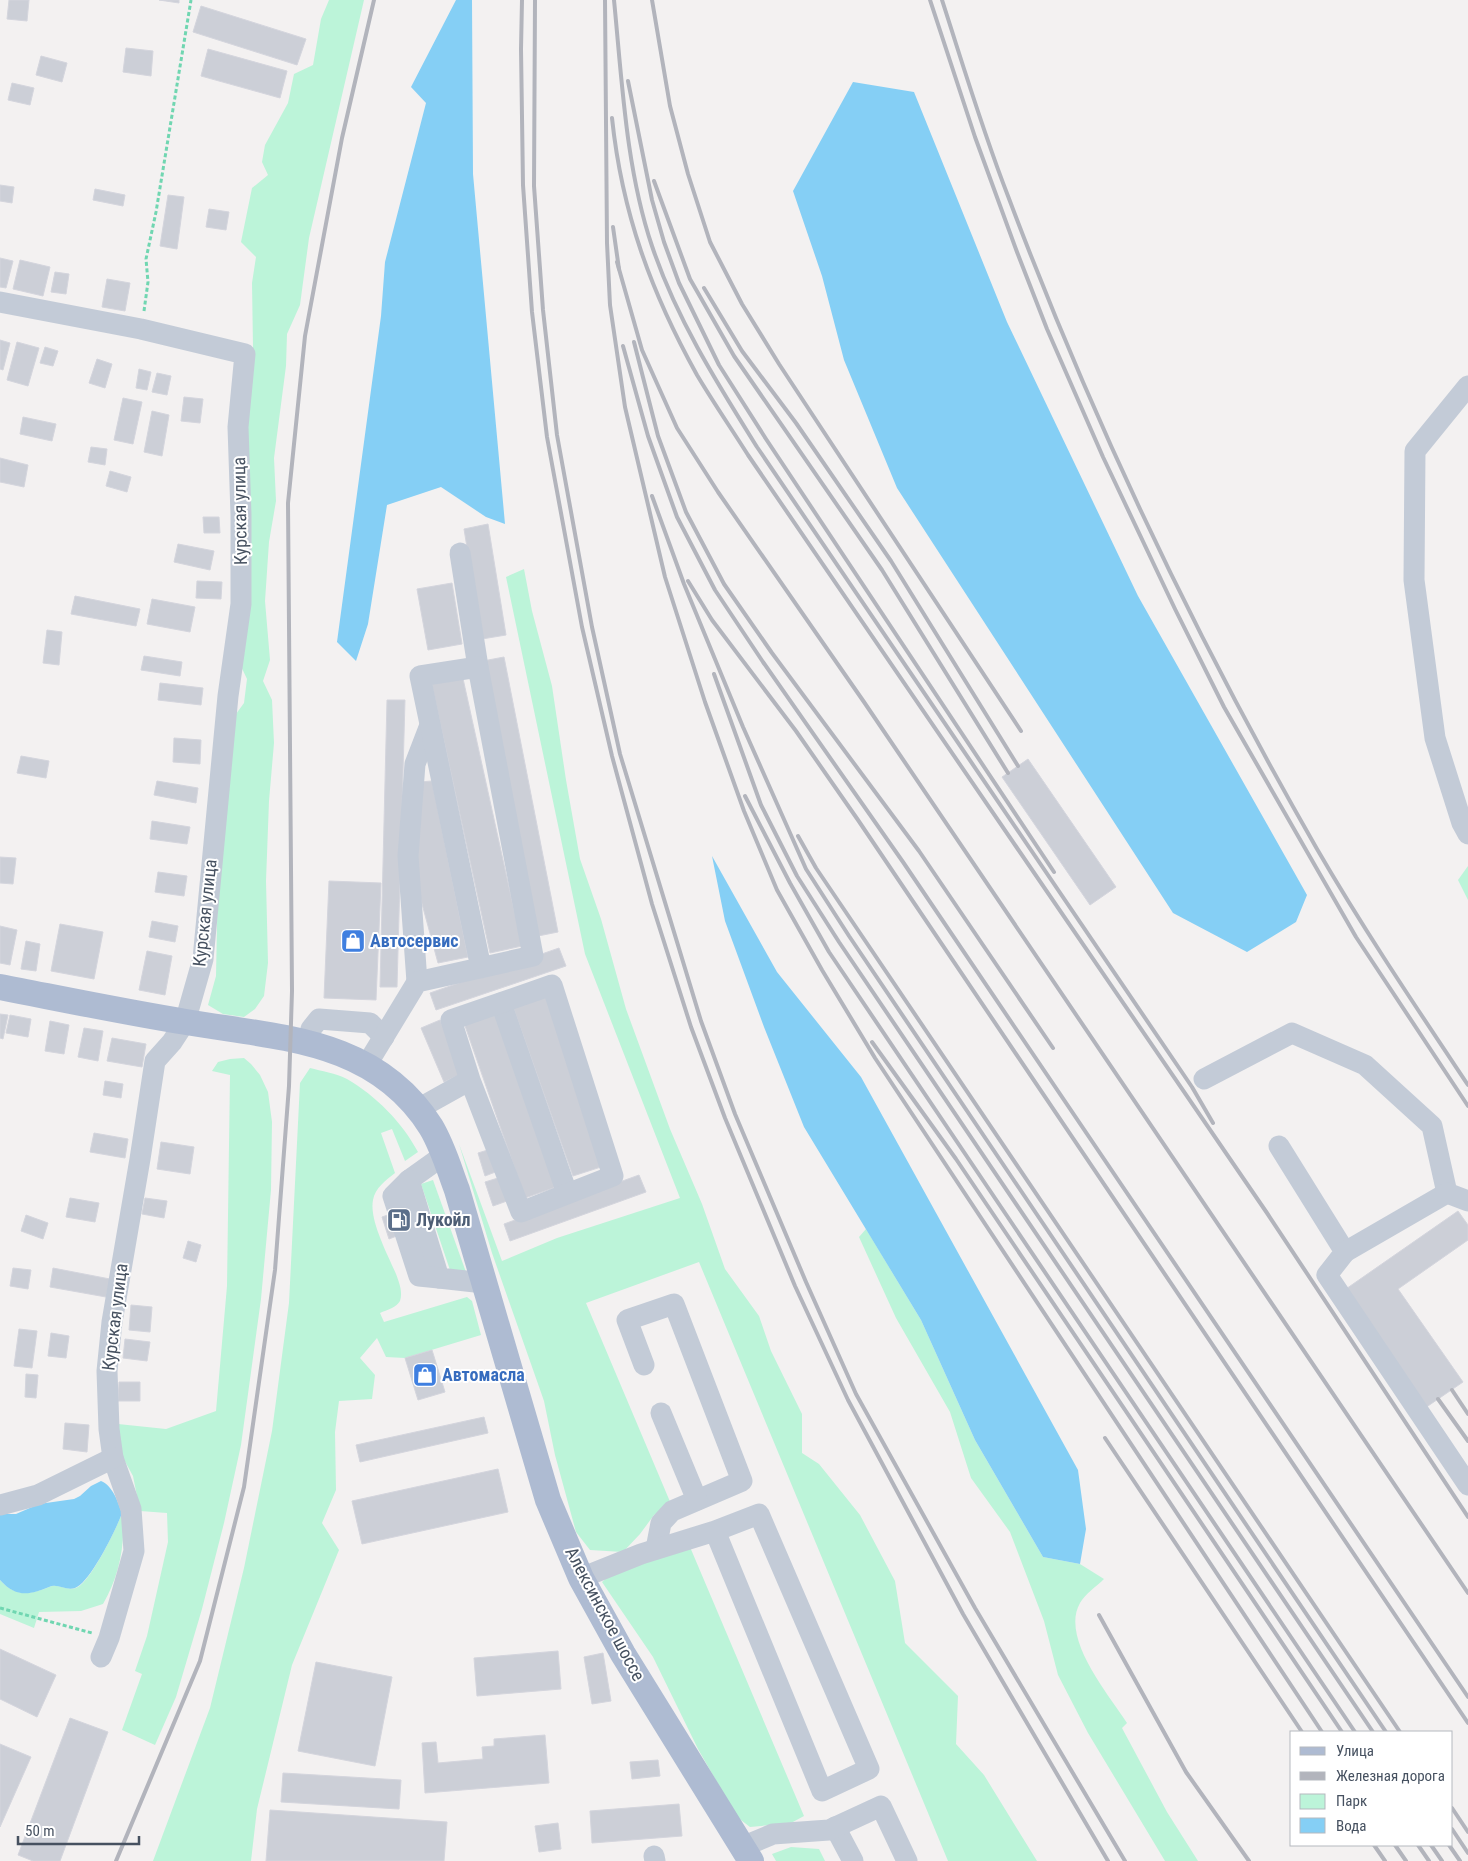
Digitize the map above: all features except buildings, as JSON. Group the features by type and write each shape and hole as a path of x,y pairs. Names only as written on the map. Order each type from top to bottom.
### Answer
{"main road":[{"name":"Алексинское шоссе","path":"0,987 185,1022 308,1042 344,1054 366,1066 389,1081 418,1110 432,1129 457,1190 548,1500 581,1578 623,1654 746,1854"}],"street":[{"path":"0,302 141,330"},
{"name":"Курская улица","path":"105,1647 134,1551 130,1510 114,1458 109,1429 107,1371 112,1322 155,1061 172,1042 185,1022 203,959 228,696 241,604 241,515 238,427 245,354 141,330"},
{"path":"1468,386 1415,451 1414,560 1414,580 1435,738 1462,823 1468,834"},
{"path":"418,982 533,956 478,667 460,554"},
{"path":"478,667 420,676 481,968"},
{"path":"366,1066 418,982 408,856 415,764 430,726"},
{"path":"552,985 613,1176 520,1212 470,1080 451,1020 501,1003 552,985"},
{"path":"501,1003 567,1193"},
{"path":"308,1042 311,1029 320,1019 370,1023 384,1037"},
{"path":"1204,1079 1292,1033 1366,1065 1432,1126 1447,1193"},
{"path":"418,1110 470,1080"},
{"path":"1279,1146 1345,1252"},
{"path":"444,1155 409,1180 439,1278 484,1283"},
{"path":"1447,1193 1468,1201"},
{"path":"1447,1193 1345,1252 1327,1275 1468,1485"},
{"path":"644,1365 627,1320 674,1304 742,1481 672,1511 661,1523 656,1549"},
{"path":"661,1413 697,1500"},
{"path":"0,1505 38,1495 114,1458"},
{"path":"581,1578 656,1549 715,1531 759,1514 869,1770 822,1791 715,1531"},
{"path":"746,1854 772,1834 829,1830 882,1806 907,1861"},
{"path":"835,1827 853,1861"}],"path":[{"path":"141,330 148,282 146,258 156,212 191,0"},
{"path":"0,1608 105,1647"}],"green space":[{"path":"329,0 364,0 309,238 300,305 287,334 286,366 274,458 276,501 269,542 265,601 270,660 263,681 272,700 274,743 269,801 266,881 268,963 264,996 255,1009 244,1017 223,1014 208,1005 216,976 218,874 236,714 244,703 247,679 238,660 243,426 253,348 252,283 256,257 241,242 252,188 268,175 262,162 265,145 288,103 294,74 313,65 321,19"},
{"path":"524,569 532,611 552,686 580,859 601,919 626,1009 670,1129 702,1204 725,1269 759,1316 771,1351 802,1414 802,1453 819,1464 860,1515 895,1581 905,1643 958,1696 956,1744 984,1775 1037,1861 948,1861 699,1262 586,1303 671,1504 654,1515 623,1552 590,1550 576,1532 555,1455 544,1401 492,1253 459,1144 502,1261 557,1238 680,1198 585,954 506,577"},
{"path":"1468,866 1468,900 1458,880"},
{"path":"244,1058 260,1075 268,1092 272,1122 271,1190 261,1299 241,1445 224,1523 202,1609 176,1697 155,1745 122,1730 142,1674 135,1671 147,1636 168,1542 167,1513 140,1511 133,1476 122,1456 118,1424 166,1429 216,1411 227,1286 230,1075 212,1071 218,1062"},
{"path":"310,1068 343,1077 368,1093 396,1120 418,1152 405,1161 392,1129 381,1133 395,1173 381,1185 374,1196 374,1217 384,1248 397,1277 401,1294 397,1305 380,1313 384,1322 467,1297 472,1301 481,1335 405,1358 386,1357 377,1338 360,1358 375,1375 372,1399 339,1401 335,1432 336,1490 322,1523 339,1550 292,1665 257,1809 251,1861 153,1861 210,1708 244,1568 272,1431 289,1303 300,1083"},
{"path":"433,1180 467,1275 450,1270 421,1184"},
{"path":"866,1229 921,1320 975,1440 1043,1557 1080,1564 1104,1579 1080,1603 1076,1617 1076,1633 1081,1649 1089,1666 1127,1723 1122,1728 1167,1812 1198,1861 1165,1861 1088,1733 1058,1675 1044,1621 1010,1532 971,1478 950,1412 896,1318 859,1237"},
{"path":"122,1513 123,1536 120,1560 109,1594 103,1604 81,1611 39,1612 34,1628 0,1614 0,1580 11,1589 23,1593 35,1592 52,1586 72,1589 82,1584 102,1554"},
{"path":"690,1547 804,1816 791,1823 750,1827 737,1817 698,1749 653,1657 602,1582 610,1575"},
{"path":"791,1847 819,1849 825,1861 776,1861 772,1854"}],"water":[{"path":"456,0 472,0 473,174 505,524 486,517 441,487 387,505 368,624 356,661 337,642 381,316 385,262 426,103 411,87"},
{"path":"853,82 914,92 1007,322 1138,596 1307,895 1296,922 1247,952 1173,913 897,488 844,360 822,276 793,191"},
{"path":"712,856 777,972 861,1077 1078,1470 1086,1529 1080,1564 1043,1557 975,1440 921,1320 804,1127 764,1027 725,921"},
{"path":"101,1481 112,1490 122,1513 102,1554 81,1584 72,1589 52,1586 29,1593 18,1592 6,1586 0,1580 0,1514 16,1514 39,1504 74,1499"}],"railway":[{"path":"116,1861 200,1661 244,1487 275,1270 289,1086 292,991 288,503 305,336 342,138 374,0"},
{"path":"522,0 523,185 532,312 547,437 582,627 612,756 652,904 691,1027 725,1118 795,1286 848,1400 963,1614 1108,1861"},
{"path":"535,0 534,186 543,310 557,435 592,627 620,754 701,1021 735,1114 856,1394 975,1608 1125,1861"},
{"path":"605,0 607,243 610,305 625,407 665,577 705,702 744,811 777,890 875,1058 1321,1731"},
{"path":"614,0 626,124 636,186 652,246 685,324 727,399 757,447 1192,1087 1213,1123"},
{"path":"652,0 670,106 688,174 710,242 742,304 779,364 1021,731"},
{"path":"930,0 975,137 1047,329 1103,457 1175,609 1224,707 1356,937 1468,1106"},
{"path":"942,0 990,148 1008,196 1075,364 1149,529 1230,691 1317,849 1372,939 1468,1085"},
{"path":"628,81 652,200 664,242 679,283 719,365 766,439 1054,872"},
{"path":"612,118 623,187 641,251 666,313 703,385 748,455 1267,1213 1468,1517"},
{"path":"654,181 690,279 734,356 882,570 1008,773"},
{"path":"613,227 619,269"},
{"path":"617,262 642,350 677,428 718,492 864,702 1468,1593"},
{"path":"704,288 742,351 796,423 891,561 1018,766"},
{"path":"634,342 658,436 686,512 724,584 772,653 919,851 1053,1048"},
{"path":"623,346 648,436 677,517 715,590 903,862 1468,1697"},
{"path":"652,496 684,584 743,727 806,869 849,936 1385,1731"},
{"path":"688,581 712,620 796,731 858,820 1468,1723"},
{"path":"714,674 761,805 797,876 839,942 1372,1731"},
{"path":"745,796 790,883 829,952 1354,1731"},
{"path":"798,836 816,868 1399,1731"},
{"path":"872,1042 956,1159 1341,1731"},
{"path":"1452,1390 1468,1414"},
{"path":"1438,1399 1468,1441"},
{"path":"1105,1438 1301,1731"},
{"path":"1099,1615 1186,1772 1249,1861"},
{"path":"1453,1810 1468,1832"},
{"path":"1453,1830 1468,1853"},
{"path":"1375,1846 1385,1861"},
{"path":"1396,1846 1406,1861"},
{"path":"1419,1846 1429,1861"},
{"path":"1432,1846 1442,1861"},
{"path":"1450,1846 1460,1861"}],"place":[{"name":"Автосервис","path":"353,941"},
{"name":"Лукойл","path":"399,1220"},
{"name":"Автомасла","path":"425,1375"}]}
